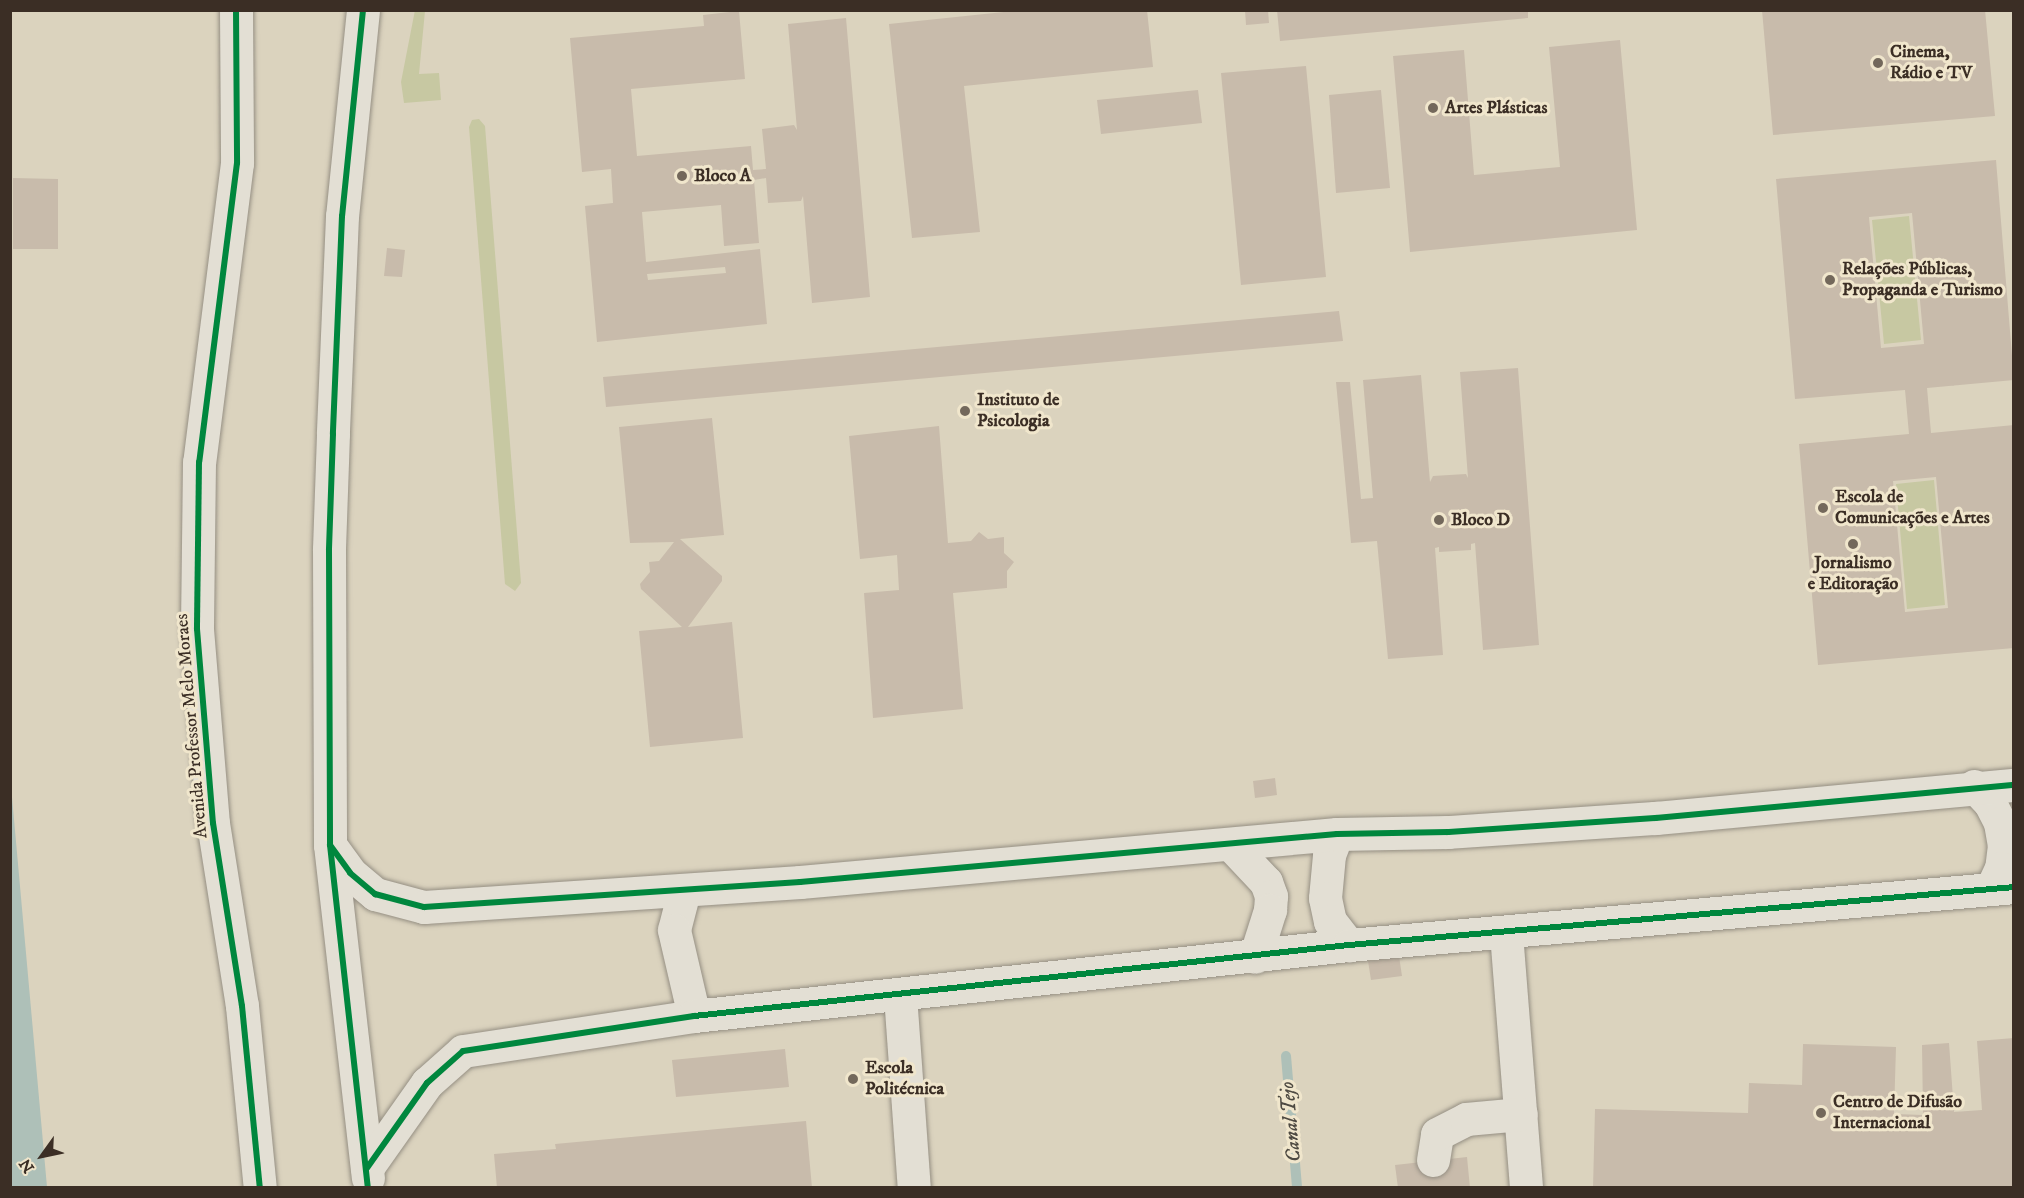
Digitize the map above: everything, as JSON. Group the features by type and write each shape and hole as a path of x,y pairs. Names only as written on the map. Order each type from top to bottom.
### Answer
{"street":[{"name":"Avenida Professor Melo Moraes","path":"236,10 237,163 199,462 197,629 213,823 242,1006 260,1188"},
{"path":"363,10 342,216 333,434 329,549 330,845 368,1178"},
{"path":"330,845 350,873 375,894 424,907 684,891 1337,834 1448,832 1656,818 1974,786 2013,785"},
{"path":"368,1178 427,1083 462,1051 694,1016 1255,957 1349,945 2002,888 2002,834 1990,803 1974,786"},
{"path":"1337,834 1329,855 1325,898 1330,921 1349,945"},
{"path":"1231,844 1266,882 1271,896 1270,910 1255,957"},
{"path":"684,891 674,930 694,1016"},
{"path":"1506,933 1527,1188"},
{"path":"900,995 914,1188"},
{"path":"1433,1160 1437,1134 1466,1119 1521,1114"}],"green space":[{"path":"415,10 425,11 419,74 439,73 441,100 404,103 401,82"},
{"path":"479,119 485,126 521,583 515,591 505,584 469,127 472,120"},
{"path":"1909,216 1921,340 1884,344 1872,220"},
{"path":"1934,480 1945,605 1907,609 1896,484"}],"shaded area":[{"path":"11,786 47,1187 11,1187"}],"building":[{"path":"1022,10 1147,10 1153,67 964,86 980,232 912,238 889,24"},
{"path":"1245,10 1268,10 1269,23 1246,25"},
{"path":"1277,10 1528,10 1528,18 1280,41"},
{"name":"Cinema, Rádio e TV","path":"1762,10 1985,10 1995,116 1773,135"},
{"name":"Bloco A","path":"739,11 745,79 631,89 637,156 751,146 753,170 766,169 762,129 794,125 797,130 788,24 846,18 870,297 812,303 803,196 801,201 768,203 766,178 754,180 759,243 724,246 721,205 642,212 646,262 760,249 767,324 597,342 585,206 613,203 611,169 582,172 570,38 704,26 703,15","holes":["725,267 726,273 648,280 647,274"]},
{"name":"Artes Plásticas","path":"1620,40 1637,230 1410,252 1393,56 1464,50 1474,175 1560,167 1549,47"},
{"path":"1306,66 1326,277 1241,285 1221,73"},
{"path":"1198,90 1202,123 1101,134 1097,100"},
{"path":"1381,90 1390,188 1336,193 1329,95"},
{"path":"1996,160 2014,380 1927,388 1931,433 2014,425 2014,648 1818,665 1799,444 1909,434 1905,390 1795,399 1776,179","holes":["1912,213 1924,344 1881,348 1869,217","1936,477 1948,608 1905,612 1893,481"]},
{"path":"13,178 58,179 58,249 13,249"},
{"path":"387,248 405,250 402,277 384,276"},
{"path":"1339,311 1343,341 606,407 603,377"},
{"name":"Bloco D","path":"1518,368 1539,645 1483,650 1475,543 1471,544 1471,550 1439,552 1439,547 1435,548 1443,655 1388,659 1377,541 1351,543 1336,382 1350,382 1361,499 1373,498 1363,380 1421,375 1430,482 1433,476 1466,474 1468,478 1460,372"},
{"path":"712,418 724,535 680,539 722,576 722,581 688,627 732,622 743,738 650,747 639,631 682,627 641,589 640,584 650,572 649,562 659,561 674,542 630,543 619,427"},
{"path":"939,426 948,543 971,541 979,532 988,539 1004,537 1004,553 1014,562 1007,571 1007,588 953,593 963,709 873,718 864,593 899,590 897,555 860,559 849,436"},
{"path":"1275,778 1277,795 1255,798 1253,781"},
{"path":"1399,956 1402,976 1371,980 1368,961"},
{"name":"Centro de Difusão Internacional","path":"2014,1038 2014,1188 1593,1188 1595,1109 1748,1113 1749,1083 1802,1085 1803,1044 1896,1047 1894,1114 1923,1115 1922,1045 1949,1043 1954,1112 1982,1110 1977,1041"},
{"path":"785,1049 789,1087 676,1097 672,1060"},
{"path":"806,1121 812,1188 497,1188 494,1154 556,1149 555,1144"},
{"path":"1467,1157 1470,1188 1398,1188 1395,1165"}],"waterway":[{"name":"Canal Tejo","path":"1286,1056 1297,1188"}],"cycle path":[{"path":"236,10 237,163 199,462 197,629 213,823 242,1006 260,1188"},
{"path":"363,10 342,216 333,434 329,550 330,845 368,1188"},
{"path":"330,845 350,873 375,894 424,907 800,882 1337,834 1448,832 1656,818 2014,785"},
{"path":"367,1168 427,1083 463,1051 694,1016 1349,945 2014,887"}],"place":[{"name":"Cinema, Rádio e TV","path":"1878,63"},
{"name":"Artes Plásticas","path":"1433,108"},
{"name":"Bloco A","path":"682,176"},
{"name":"Relações Públicas, Propaganda e Turismo","path":"1830,280"},
{"name":"Instituto de Psicologia","path":"965,411"},
{"name":"Escola de Comunicações e Artes","path":"1823,508"},
{"name":"Bloco D","path":"1439,520"},
{"name":"Jornalismo e Editoração","path":"1853,544"},
{"name":"Escola Politécnica","path":"853,1079"},
{"name":"Centro de Difusão Internacional","path":"1821,1113"}]}
